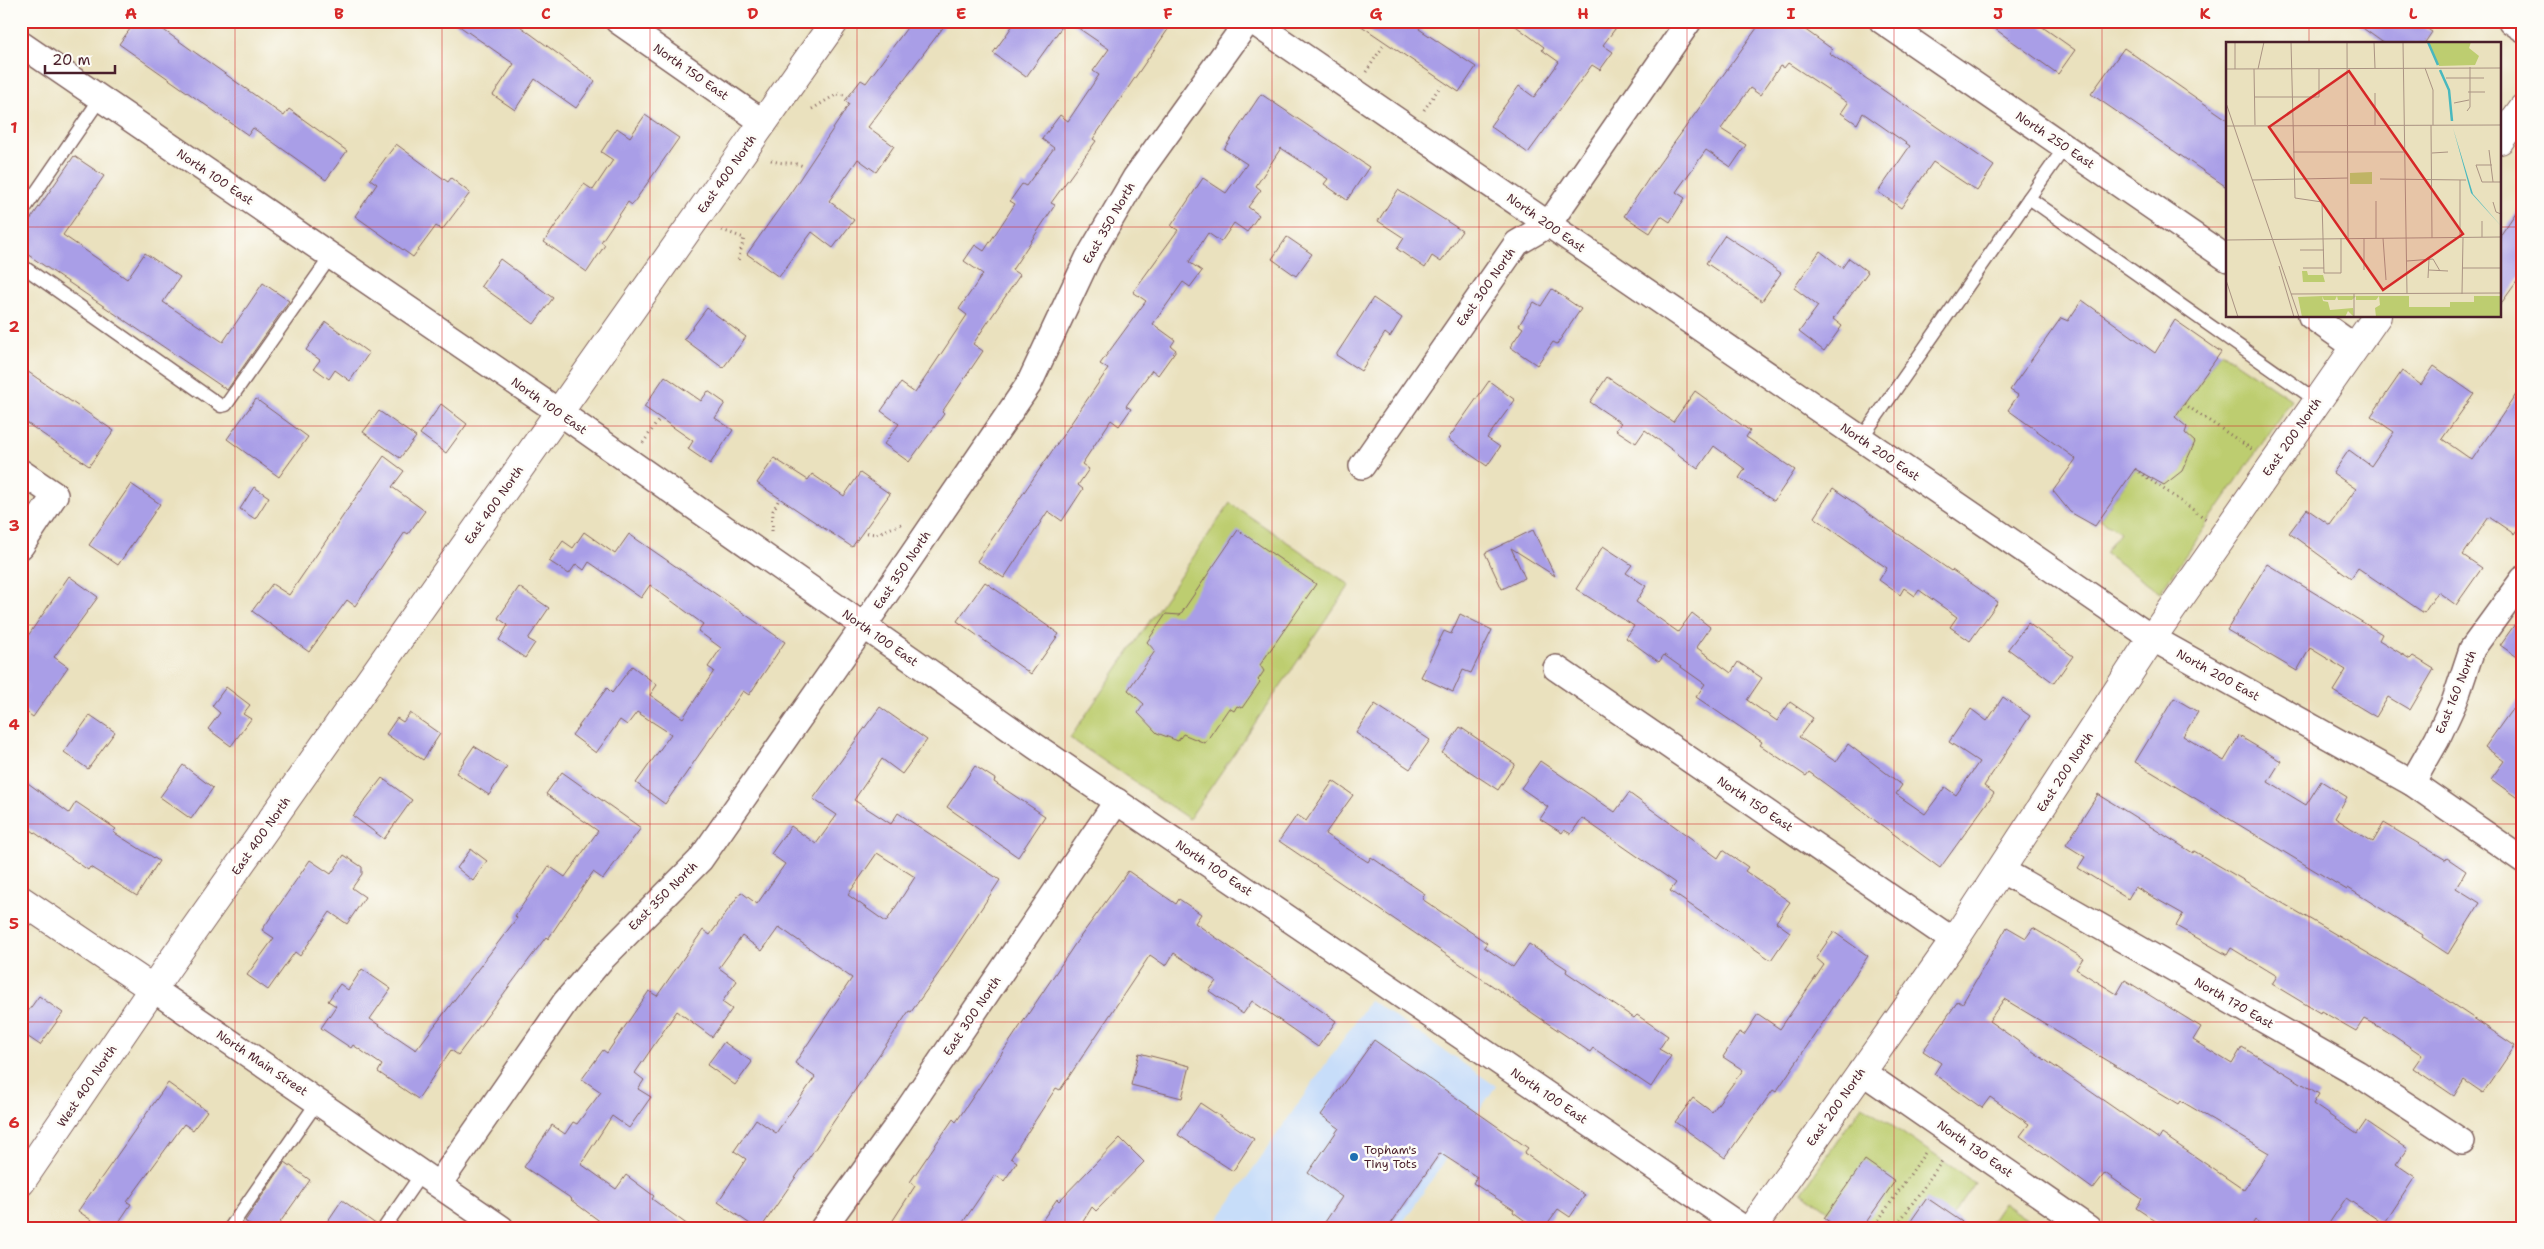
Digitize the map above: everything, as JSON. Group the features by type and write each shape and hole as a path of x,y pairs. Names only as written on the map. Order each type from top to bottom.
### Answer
{"main road":[{"name":"East 400 North","path":"153,989 835,21"},
{"path":"2502,137 2523,108"},
{"name":"East 200 North","path":"1752,1228 1954,941 2152,638 2376,318"},
{"name":"North Main Street","path":"21,900 153,989"},
{"name":"West 400 North","path":"21,1182 153,989"}],"street":[{"name":"North 150 East","path":"618,21 764,123"},
{"name":"East 350 North","path":"431,1178 566,1001 601,960 700,860 863,627 1029,384 1088,258 1135,178 1248,21"},
{"name":"North 200 East","path":"1252,21 2152,638 2412,783 2523,860"},
{"name":"East 300 North","path":"1362,466 1517,243 1548,225 1689,21"},
{"name":"North 250 East","path":"1882,21 2226,258"},
{"path":"2511,21 2523,29"},
{"name":"North 100 East","path":"21,44 559,412 863,627 1117,802 1743,1228"},
{"path":"2314,318 2355,347"},
{"path":"21,472 55,495 21,546"},
{"name":"East 160 North","path":"2412,783 2437,739 2454,700 2472,649 2523,579"},
{"name":"North 150 East","path":"1556,668 1954,941"},
{"name":"East 300 North","path":"824,1228 900,1122 1117,802"},
{"name":"North 170 East","path":"2001,870 2357,1073 2462,1142"},
{"name":"North Main Street","path":"153,989 431,1178 501,1228"},
{"name":"North 130 East","path":"1861,1071 2088,1228"}],"lane":[{"path":"21,214 100,98"},
{"path":"1862,439 2065,147"},
{"path":"2028,198 2317,401"},
{"path":"21,265 221,406 226,405 331,256"},
{"path":"230,1228 318,1101"},
{"path":"384,1228 431,1178"}],"path":[{"path":"1354,91 1383,46"},
{"path":"1410,130 1441,85"},
{"path":"812,109 837,94 846,95"},
{"path":"771,160 779,164 798,164 803,166"},
{"path":"722,230 744,238 738,261"},
{"path":"2184,404 2256,452"},
{"path":"642,444 658,421"},
{"path":"2135,469 2208,521"},
{"path":"773,536 772,519 778,501"},
{"path":"867,533 876,534 906,522"},
{"path":"1873,1228 1927,1150"},
{"path":"1895,1228 1942,1160"}],"shaded area":[{"name":"Topham's Tiny Tots","path":"1370,1000 1496,1086 1399,1228 1212,1228"}],"green space":[{"path":"2221,352 2292,400 2160,592 2105,553 2120,532 2100,519 2135,469 2164,485 2182,471 2195,442 2185,433 2187,427 2175,417"},
{"path":"1230,503 1350,585 1189,819 1070,738"},
{"path":"1862,1105 1975,1183 1944,1228 1852,1228 1802,1192"},
{"path":"2003,1203 2038,1227 2039,1228 1986,1228"}],"building":[{"path":"136,21 151,21 284,116 289,109 347,151 326,180 253,128 248,135 119,44"},
{"path":"452,21 513,21 595,81 576,108 535,79 515,110 493,95 514,64"},
{"path":"912,21 948,21 868,127 894,146 876,172 858,159 829,201 854,220 833,248 812,232 779,277 747,254 841,117 849,104 845,101 861,80 866,83"},
{"path":"1016,21 1066,21 1026,77 993,53"},
{"path":"1068,21 1158,21 1169,28 1093,139 1096,141 1051,203 1055,205 1012,270 1020,275 973,344 983,351 942,412 944,414 909,462 884,444 899,424 881,411 901,383 915,393 967,315 959,309 983,274 964,261 975,245 984,251 1015,204 1010,201 1022,184 1026,186 1054,148 1042,139 1060,115 1068,121 1099,75 1093,71 1109,49"},
{"path":"1354,21 1424,21 1419,29 1476,67 1459,92"},
{"path":"1509,21 1621,21 1603,45 1613,52 1600,70 1592,65 1528,153 1490,126 1519,86 1534,97 1559,62 1542,50 1544,47"},
{"path":"1762,21 1793,21 1832,49 1829,53 1994,166 1977,191 1933,162 1901,208 1878,192 1910,146 1863,113 1857,124 1841,113 1848,103 1788,63 1784,68 1780,66 1760,95 1750,88 1721,129 1746,145 1731,167 1706,150 1676,192 1685,198 1670,222 1661,216 1650,233 1624,216 1651,175"},
{"path":"1984,21 2034,21 2075,50 2058,74"},
{"path":"2353,21 2416,21 2432,32 2425,42 2382,42"},
{"path":"2124,48 2226,119 2226,187 2091,94"},
{"path":"1261,94 1369,167 1347,200 1324,184 1328,179 1281,148 1256,186 1261,190 1248,207 1259,215 1247,232 1234,223 1221,242 1208,233 1189,262 1202,271 1190,287 1183,282 1153,324 1175,340 1171,346 1176,350 1158,375 1152,370 1126,406 1131,409 1119,426 1111,420 1082,464 1089,469 1078,485 1083,489 1062,521 1048,511 1004,578 977,561 1108,369 1100,364 1146,301 1133,292 1178,230 1171,226 1203,178 1226,193 1247,164 1224,149"},
{"path":"645,115 679,138 632,205 628,202 601,242 605,245 587,272 544,242 584,184 593,190 613,160 601,152 617,128 630,137"},
{"path":"396,144 448,182 451,178 470,193 442,230 436,226 413,257 355,216 377,184 370,179"},
{"path":"74,156 104,176 63,235 127,279 145,253 180,277 163,302 223,342 263,283 289,301 227,390 21,250 21,233"},
{"path":"1398,190 1462,231 1441,262 1432,256 1425,268 1397,249 1404,238 1378,221"},
{"path":"2523,202 2523,273 2502,302 2502,233"},
{"path":"1725,235 1781,273 1762,301 1706,263"},
{"path":"1287,237 1312,254 1296,276 1272,259"},
{"path":"1820,251 1842,268 1849,258 1868,272 1833,319 1842,326 1824,351 1799,332 1818,306 1794,288"},
{"path":"500,259 553,298 534,324 481,286"},
{"path":"1552,289 1581,309 1557,344 1553,342 1537,365 1510,347 1523,328 1519,325 1534,302 1541,306"},
{"path":"1373,298 1402,318 1390,337 1385,333 1361,371 1336,355"},
{"path":"2082,300 2155,353 2175,320 2221,352 2175,417 2187,427 2185,433 2195,442 2182,471 2164,485 2135,469 2095,526 2070,512 2053,491 2076,459 2008,410 2018,395 2010,390 2061,318 2068,321"},
{"path":"707,308 746,337 723,368 684,339"},
{"path":"326,322 369,353 350,381 335,370 329,379 314,368 320,360 306,350"},
{"path":"2434,366 2474,394 2442,439 2472,460 2523,384 2523,521 2514,534 2489,517 2463,555 2482,568 2456,605 2438,592 2424,613 2358,568 2351,578 2289,533 2307,509 2330,525 2356,489 2333,473 2349,450 2371,466 2394,432 2371,416 2402,371 2421,385"},
{"path":"21,367 114,431 89,466 21,419"},
{"path":"665,376 701,401 708,391 725,403 715,418 733,430 710,464 688,449 693,441 644,407"},
{"path":"1607,377 1673,422 1695,391 1750,431 1746,437 1795,470 1774,501 1739,478 1745,469 1714,446 1698,469 1645,430 1636,443 1616,430 1621,423 1590,402"},
{"path":"1489,381 1515,400 1487,438 1500,447 1487,466 1448,439"},
{"path":"256,399 308,437 279,477 227,439"},
{"path":"441,404 467,424 446,453 420,434"},
{"path":"379,411 416,437 400,458 363,432"},
{"path":"384,456 404,471 392,487 425,511 408,534 405,532 355,606 347,600 309,652 252,611 272,584 289,595"},
{"path":"774,458 808,480 812,474 844,496 860,473 890,494 852,547 757,483"},
{"path":"131,484 160,504 118,565 89,545"},
{"path":"254,487 269,497 255,519 240,509"},
{"path":"1833,488 1998,602 1970,641 1950,627 1957,617 1919,590 1915,596 1904,588 1900,595 1879,580 1887,568 1814,517"},
{"path":"1238,530 1316,584 1260,665 1264,671 1258,680 1260,682 1242,708 1237,706 1234,711 1229,708 1205,743 1183,734 1178,741 1157,733 1138,713 1144,704 1128,690 1155,651 1147,642 1166,614 1180,615"},
{"path":"1533,530 1555,576 1511,548 1525,578 1502,589 1485,553"},
{"path":"584,532 615,554 629,534 785,642 749,695 743,691 665,804 636,783 671,734 637,712 627,725 620,720 596,753 572,735 607,688 612,693 632,666 657,685 650,695 683,718 714,671 708,667 721,648 698,631 703,624 650,585 641,598 589,562 584,570 576,564 569,574 549,561 563,541 573,548"},
{"path":"1603,546 1632,565 1626,573 1646,586 1636,602 1678,632 1692,613 1710,627 1696,647 1731,673 1738,662 1762,678 1747,700 1777,721 1790,702 1813,718 1799,737 1836,762 1848,744 1902,785 1896,794 1925,814 1945,787 1956,795 1979,762 1949,742 1971,709 1987,721 2003,697 2030,716 1984,786 1994,793 1940,868 1809,772 1806,776 1760,745 1762,742 1696,697 1705,684 1664,655 1659,662 1626,638 1634,626 1576,589"},
{"path":"2267,564 2382,634 2379,640 2410,659 2413,656 2434,669 2410,710 2388,697 2376,717 2333,691 2346,670 2310,648 2297,671 2227,630"},
{"path":"69,576 98,597 54,657 68,667 33,717 21,708 21,646"},
{"path":"985,582 1059,634 1031,674 957,621"},
{"path":"519,587 549,608 528,639 535,643 525,658 499,640 508,625 498,618"},
{"path":"2523,613 2523,661 2500,645"},
{"path":"1460,614 1492,630 1471,673 1463,670 1453,692 1421,677 1444,631 1451,634"},
{"path":"2028,623 2073,656 2054,683 2008,649"},
{"path":"226,687 250,705 243,714 251,719 231,746 208,729 220,713 212,706"},
{"path":"2523,694 2523,802 2491,779 2504,761 2485,747"},
{"path":"2174,698 2198,712 2183,736 2224,761 2239,736 2281,761 2268,782 2306,805 2321,781 2347,797 2335,818 2373,842 2384,823 2446,860 2447,858 2466,871 2456,888 2480,903 2448,954 2422,937 2423,935 2348,888 2347,890 2135,762"},
{"path":"1375,704 1430,740 1410,769 1356,733"},
{"path":"880,707 927,740 902,774 882,759 854,800 891,824 898,813 1000,880 941,970 911,1012 909,1011 761,1228 756,1228 718,1202 746,1159 734,1151 756,1119 776,1133 815,1077 795,1063 852,978 779,927 762,951 742,936 719,968 737,981 722,1002 732,1009 712,1037 677,1011 635,1073 644,1080 638,1089 651,1097 629,1128 612,1116 581,1164 616,1189 626,1175 654,1196 652,1199 692,1228 609,1228 572,1199 524,1167 552,1125 565,1134 573,1122 577,1124 601,1092 582,1079 603,1050 607,1053 649,991 657,996 703,930 710,935 741,892 757,904 785,864 771,854 791,826 816,844 837,815 813,799","holes":["877,853 915,877 886,922 848,895"]},
{"path":"410,713 440,734 423,760 386,734 397,718 403,722"},
{"path":"90,715 115,732 88,769 64,752"},
{"path":"1460,727 1515,764 1498,790 1442,753"},
{"path":"474,746 507,767 489,795 456,773"},
{"path":"1540,761 1615,812 1629,793 1718,858 1723,850 1748,867 1745,871 1790,902 1776,922 1790,932 1771,960 1670,891 1676,883 1582,818 1571,834 1564,830 1562,833 1540,819 1548,807 1521,788"},
{"path":"183,765 213,788 191,819 160,797"},
{"path":"975,766 995,779 994,782 1045,816 1018,857 947,807"},
{"path":"562,772 641,828 603,879 593,872 548,939 546,937 458,1055 451,1050 418,1099 378,1072 382,1065 353,1045 351,1048 321,1028 336,1006 328,1001 340,984 348,990 362,969 391,989 370,1019 416,1050 517,918 515,916 549,866 565,877 598,831 546,794"},
{"path":"21,778 69,813 76,802 116,829 113,832 159,861 137,896 90,867 88,870 21,823"},
{"path":"382,778 412,800 384,839 353,816"},
{"path":"1333,781 1353,795 1325,834 1368,862 1371,857 1425,894 1422,899 1487,943 1484,947 1513,967 1529,944 1567,969 1566,972 1634,1018 1637,1015 1668,1036 1659,1049 1671,1056 1651,1087 1593,1048 1590,1052 1279,841 1297,815 1306,821"},
{"path":"2098,794 2193,853 2194,851 2439,995 2515,1046 2483,1093 2464,1080 2454,1096 2413,1068 2422,1055 2385,1030 2364,1019 2356,1031 2321,1011 2320,1013 2272,984 2277,976 2231,948 2227,955 2176,926 2183,914 2135,887 2128,899 2078,868 2085,857 2066,845"},
{"path":"471,849 487,861 473,881 457,868"},
{"path":"344,855 362,867 362,874 352,888 365,897 347,924 330,912 300,956 295,952 268,990 247,975 274,938 262,930 310,860 331,874"},
{"path":"1128,871 1176,904 1179,899 1201,914 1195,923 1336,1021 1318,1047 1252,1001 1243,1014 1209,991 1216,981 1174,953 1166,966 1150,955 1060,1090 1056,1088 1011,1158 1017,1162 1004,1181 995,1175 959,1228 888,1228 915,1186 910,1182 953,1119 956,1122 1075,944"},
{"path":"2007,927 2026,938 2033,928 2083,958 2076,969 2117,994 2125,980 2201,1027 2193,1040 2232,1064 2242,1047 2319,1094 2313,1104 2357,1134 2366,1121 2407,1149 2396,1164 2415,1177 2384,1224 2346,1198 2326,1228 2266,1228 2255,1220 2250,1228 2166,1228 2136,1208 2142,1199 2105,1173 2093,1189 2020,1136 2029,1124 1990,1097 1982,1108 1934,1074 1941,1063 1923,1051 1958,1001 1962,1004","holes":["2004,999 2179,1104 2181,1101 2269,1153 2244,1190 2162,1134 2159,1139 1989,1021"]},
{"path":"1834,932 1868,956 1776,1092 1773,1090 1725,1158 1675,1122 1693,1098 1712,1112 1743,1070 1723,1057 1739,1032 1744,1035 1758,1014 1780,1029 1824,965 1816,958"},
{"path":"39,996 63,1013 40,1045 21,1032 21,1021"},
{"path":"1374,1040 1528,1148 1524,1153 1585,1195 1570,1217 1558,1209 1544,1228 1535,1228 1513,1212 1514,1210 1473,1183 1477,1177 1440,1153 1388,1228 1321,1228 1342,1197 1308,1173 1339,1128 1321,1115"},
{"path":"724,1042 752,1062 735,1085 707,1065"},
{"path":"1139,1053 1190,1066 1182,1098 1131,1085"},
{"path":"168,1083 207,1111 193,1130 184,1124 127,1202 131,1204 115,1228 103,1228 78,1211"},
{"path":"1200,1103 1254,1139 1233,1171 1178,1135"},
{"path":"1120,1138 1144,1162 1096,1211 1092,1207 1079,1228 1037,1228 1057,1199 1059,1201"},
{"path":"1865,1160 1895,1181 1862,1228 1838,1228 1824,1218"},
{"path":"285,1162 310,1180 276,1228 254,1228 245,1221"},
{"path":"1927,1198 1971,1228 1906,1228"},
{"path":"342,1200 377,1225 376,1228 323,1228"}],"place":[{"name":"Topham's Tiny Tots","path":"1354,1157"}]}
